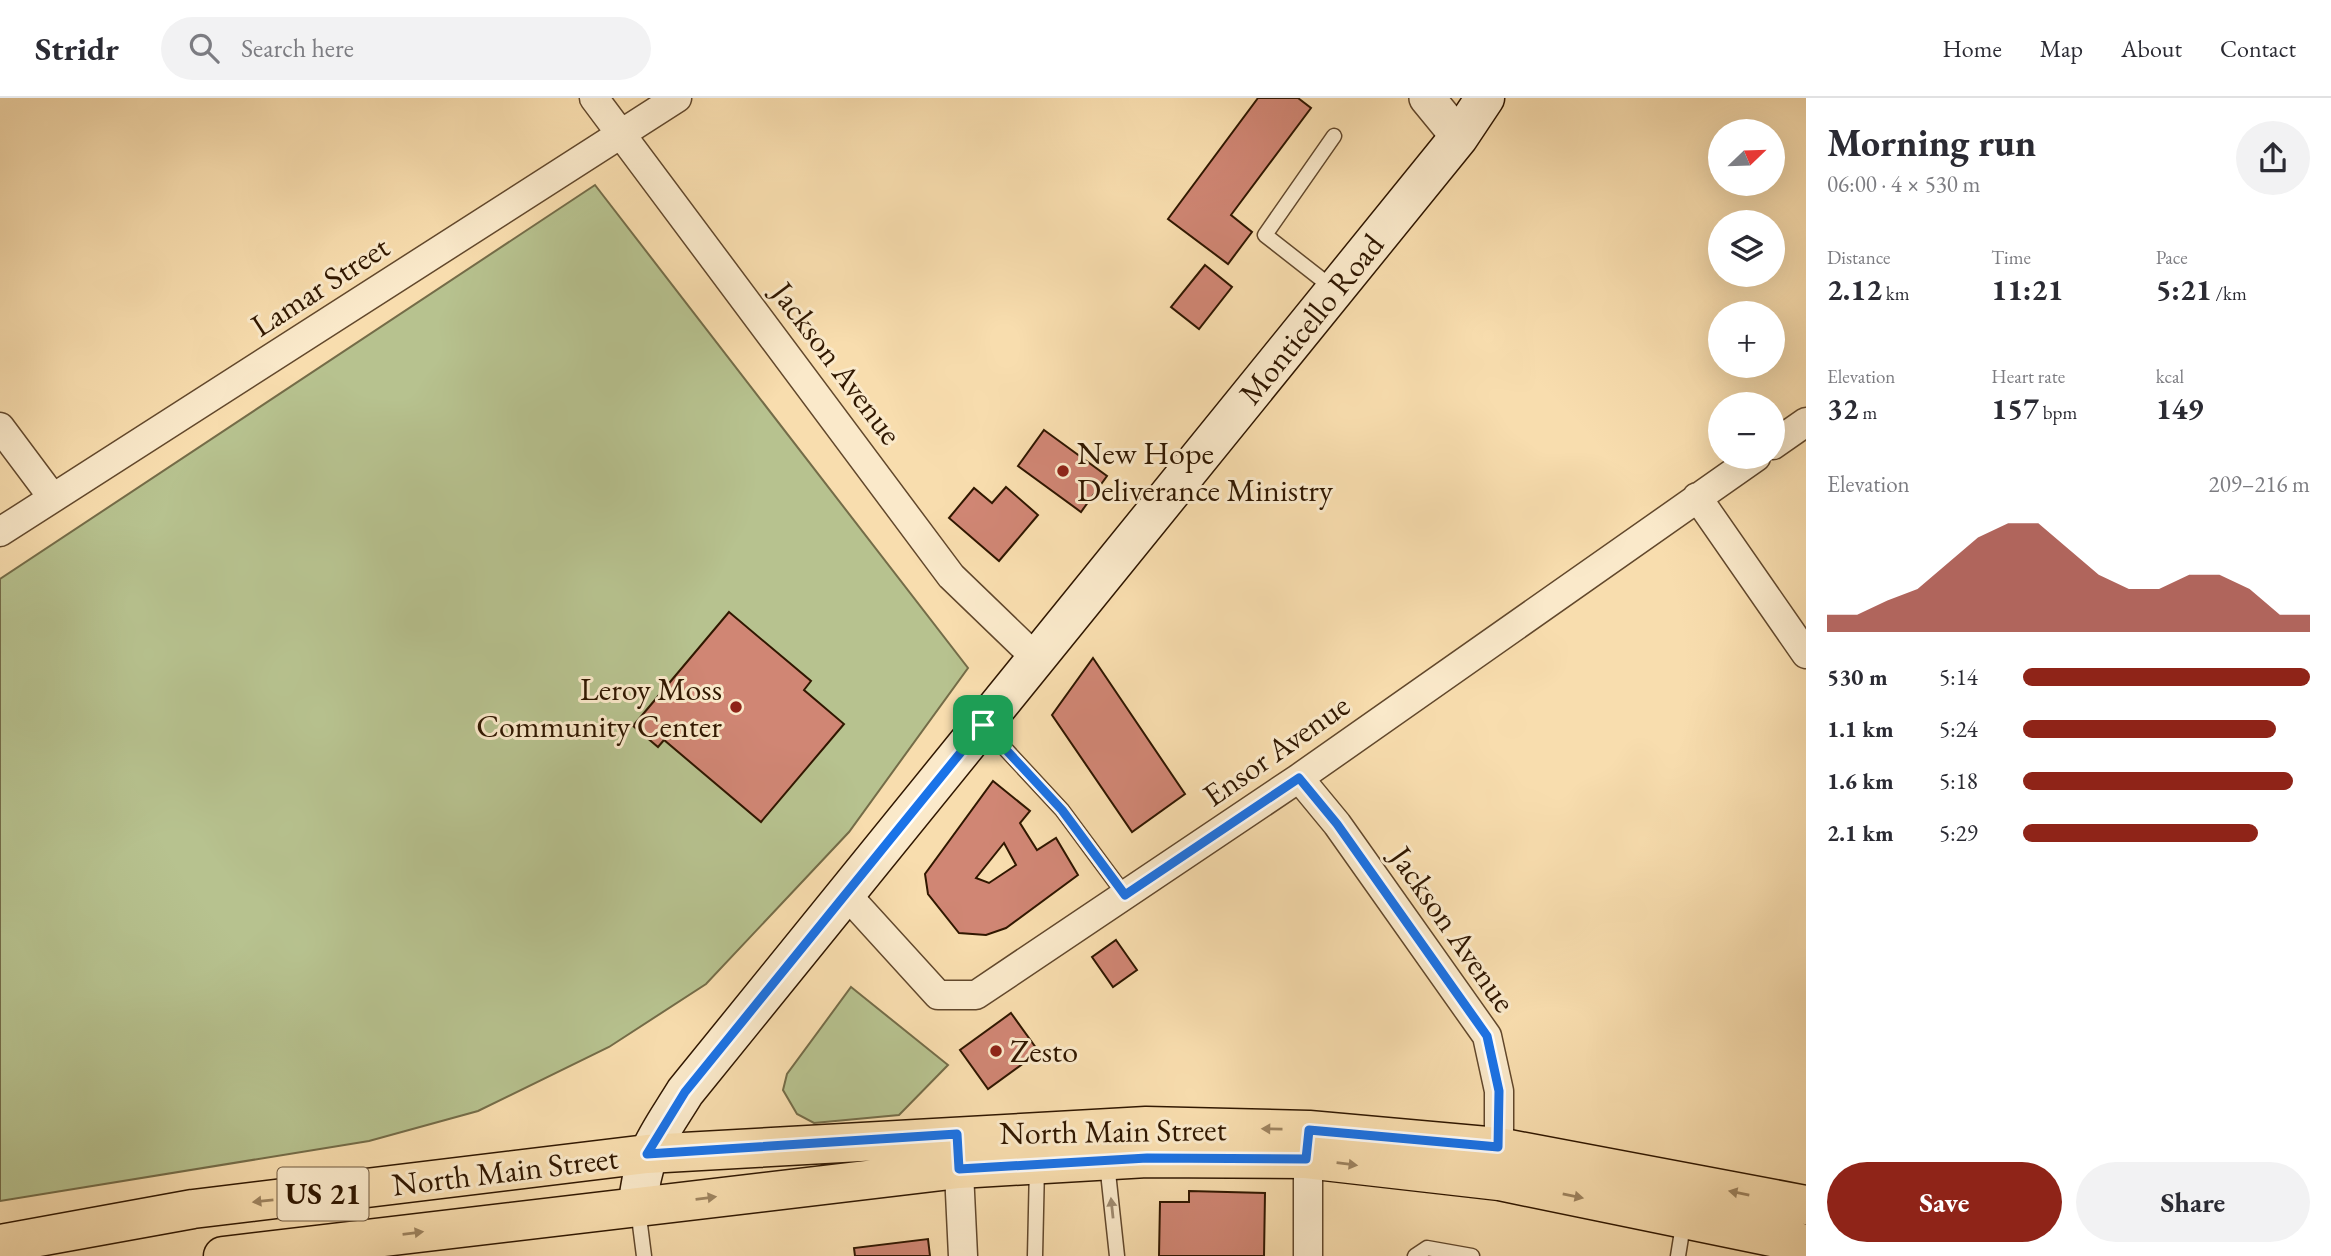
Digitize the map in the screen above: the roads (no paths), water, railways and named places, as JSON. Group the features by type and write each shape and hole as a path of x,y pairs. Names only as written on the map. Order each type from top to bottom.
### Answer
{"main road":[{"name":"Monticello Road","path":"638,1206 640,1177 647,1154 685,1092 1459,136 1485,98"},
{"name":"North Main Street","path":"223,1256 638,1206 958,1152 1146,1126 1499,1164 1688,1201 1806,1205"},
{"name":"North Main Street","path":"0,1244 192,1209 647,1154 958,1152 1037,1164 1307,1144"},
{"name":"North Main Street","path":"1688,1201 1786,1246"}],"street":[{"name":"Jackson Avenue","path":"594,98 951,576 1036,658"},
{"name":"Lamar Street","path":"0,532 677,98"},
{"path":"1427,98 1459,136"},
{"path":"1785,437 1806,422"},
{"path":"0,427 54,498"},
{"name":"Ensor Avenue","path":"846,894 938,995 975,995 1299,778 1739,469"},
{"path":"1698,497 1806,653"},
{"name":"Jackson Avenue","path":"1299,778 1337,824 1487,1036 1499,1091 1499,1164"},
{"path":"1307,1144 1308,1256"},
{"path":"958,1152 963,1256"}],"lane":[{"path":"1334,136 1265,235 1335,290"},
{"path":"983,725 1062,810 1125,895"},
{"path":"1107,1160 1117,1256"},
{"path":"1035,1256 1037,1164"},
{"path":"1678,1256 1688,1201"},
{"path":"638,1206 644,1256"},
{"path":"1415,1256 1427,1248 1472,1256"}],"place":[{"name":"New Hope Deliverance Ministry","path":"1063,471"},
{"name":"Leroy Moss Community Center","path":"736,707"},
{"name":"Zesto","path":"996,1051"}]}
